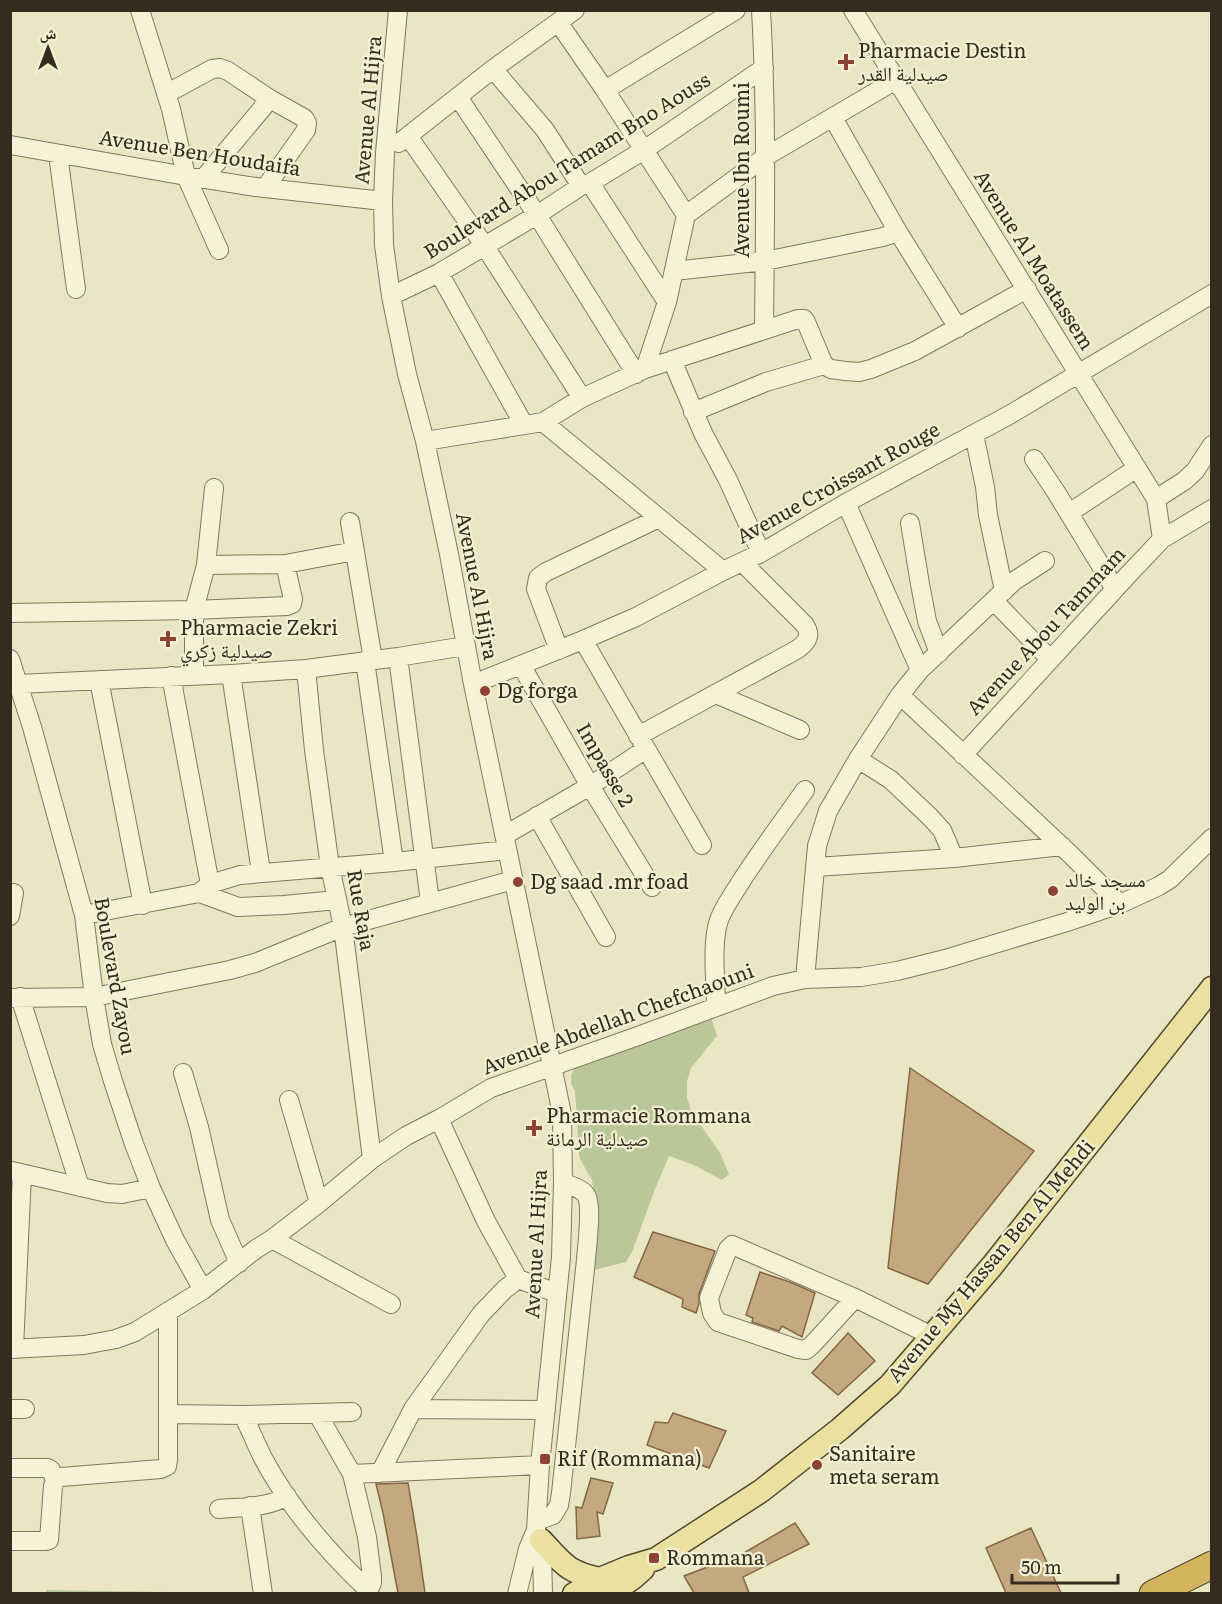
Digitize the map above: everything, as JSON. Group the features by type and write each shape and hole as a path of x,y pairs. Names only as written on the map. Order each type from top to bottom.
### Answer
{"highway":[{"path":"1152,1593 1212,1565"}],"main road":[{"name":"Avenue My Hassan Ben Al Mehdi","path":"574,1593 633,1578 650,1562 761,1491 840,1429 890,1385 992,1266 1212,988"},
{"path":"538,1529 564,1565 605,1586"}],"street":[{"path":"140,10 219,250"},
{"path":"385,153 575,10"},
{"path":"605,90 736,10"},
{"name":"Avenue Ibn Roumi","path":"761,10 765,157 764,330"},
{"name":"Avenue Al Moatassem","path":"853,10 1156,499 1162,539"},
{"name":"Avenue Al Hijra","path":"401,16 385,153 383,201 384,245 391,296 449,554 465,646 562,1114 561,1257 540,1464 538,1529 543,1593"},
{"path":"558,22 686,215"},
{"path":"166,94 212,69 220,68 304,118 307,123 306,130 265,188"},
{"name":"Boulevard Abou Tamam Bno Aouss","path":"391,296 439,273 644,150 764,68"},
{"path":"494,69 545,130 667,302"},
{"path":"640,372 667,302 686,215 765,157 896,80"},
{"path":"458,97 640,372"},
{"path":"195,177 270,99"},
{"path":"833,118 898,232 958,328"},
{"path":"408,136 484,245 582,398"},
{"name":"Avenue Ben Houdaifa","path":"10,145 265,188 383,201"},
{"path":"58,154 76,289"},
{"path":"674,271 765,261 884,237 898,232"},
{"path":"439,273 524,425"},
{"path":"425,441 543,422 582,398 640,372 798,319 804,319 806,322 824,365 831,369 844,371 859,372 871,369 915,351 1027,289"},
{"name":"Avenue Croissant Rouge","path":"473,684 636,617 761,553 846,503 1011,414 1212,294"},
{"path":"672,360 693,412 728,480 761,553"},
{"path":"693,412 766,382 824,365"},
{"path":"543,422 723,571"},
{"path":"974,434 985,487 999,596 1050,659"},
{"path":"1156,499 1190,476 1212,445"},
{"path":"1034,459 1115,589"},
{"path":"1069,513 1137,468"},
{"path":"194,675 195,610 206,565 214,488"},
{"path":"846,503 920,670"},
{"name":"Avenue Abou Tammam","path":"963,754 1162,539 1209,507"},
{"path":"559,650 536,589 538,578 546,572 659,519"},
{"path":"350,522 394,862"},
{"path":"910,523 927,621 939,653"},
{"path":"206,565 285,564 355,551"},
{"path":"806,979 817,846 828,811 900,694 920,670 1026,572 1045,561"},
{"path":"84,915 207,892 230,877 261,872 394,862 506,842 537,816 590,786 642,742 716,694 806,643 809,630 742,562"},
{"path":"10,613 287,606 292,604 293,599 285,564"},
{"path":"584,640 702,845"},
{"path":"14,685 306,669 465,646"},
{"path":"398,657 430,902"},
{"name":"Boulevard Zayou","path":"10,659 14,685 32,727 84,915 94,998 102,1044 113,1082 151,1188 175,1240 203,1290"},
{"name":"Impasse 2","path":"521,665 590,786 652,886"},
{"name":"Rue Raja","path":"306,669 314,750 330,867 343,927 372,1158"},
{"path":"231,674 261,872"},
{"path":"171,676 207,892"},
{"path":"99,680 143,905"},
{"path":"716,694 800,730"},
{"path":"900,694 1062,846 1120,904"},
{"path":"858,759 891,780 929,816 942,830 954,858"},
{"path":"716,1007 715,956 719,920 759,853 806,790"},
{"path":"537,816 606,937"},
{"name":"Avenue Abdellah Chefchaouni","path":"12,1348 100,1343 135,1332 203,1290 320,1203 372,1158 491,1088 773,986 806,979 861,977 897,971 1034,933 1120,904 1170,879 1212,838"},
{"path":"815,867 954,858 1062,846"},
{"path":"80,1187 16,998 94,998 230,970 255,963 343,927 513,880"},
{"path":"207,892 238,907 337,900"},
{"path":"10,916 14,893"},
{"path":"183,1073 199,1127 220,1220 239,1263"},
{"path":"289,1100 320,1203"},
{"path":"439,1119 486,1221 518,1279 557,1293"},
{"path":"12,1348 16,1172 107,1193 122,1194 151,1188"},
{"path":"538,1529 545,1518 553,1515 559,1505 577,1354 589,1223 587,1196 563,1182"},
{"path":"272,1239 391,1304"},
{"path":"855,1298 806,1350 718,1322 712,1313 709,1298 728,1249 732,1245 855,1298 932,1336"},
{"path":"561,1257 586,1260"},
{"path":"380,1473 413,1409 481,1314 518,1279"},
{"path":"10,1541 50,1540 53,1486 55,1480 61,1477 161,1469 167,1466 168,1312"},
{"path":"551,1351 577,1354"},
{"path":"413,1409 546,1410"},
{"path":"168,1414 243,1415 352,1412"},
{"path":"243,1415 263,1459 287,1496 317,1537 351,1574 369,1589 372,1576 367,1537 352,1474 317,1413"},
{"path":"352,1474 540,1464"},
{"path":"10,1468 48,1468 55,1480"},
{"path":"219,1509 279,1501 287,1496"},
{"path":"250,1506 263,1593"},
{"name":"Avenue Al Hijra","path":"517,1593 528,1550 538,1529"}],"green space":[{"path":"711,1017 717,1036 691,1068 687,1081 687,1097 691,1111 720,1153 729,1174 722,1180 694,1165 669,1156 632,1252 626,1262 586,1272 594,1194 592,1180 579,1154 575,1092 571,1083 571,1075 575,1067"},
{"path":"46,1590 221,1593 46,1594"}],"building":[{"path":"910,1068 1034,1151 928,1284 888,1268"},
{"path":"653,1232 715,1251 699,1294 696,1313 682,1307 683,1299 634,1277"},
{"path":"760,1272 815,1293 802,1337 782,1326 779,1331 752,1322 753,1318 746,1315"},
{"path":"848,1333 875,1361 838,1395 812,1373"},
{"path":"673,1413 726,1431 709,1468 647,1445 655,1422 668,1423"},
{"path":"591,1478 613,1483 603,1514 597,1512 600,1536 577,1539 576,1507 582,1508"},
{"path":"408,1483 425,1593 398,1593 376,1484"},
{"path":"795,1523 809,1544 743,1577 749,1593 694,1593 684,1576 744,1553"},
{"path":"1031,1528 1061,1593 1006,1593 986,1548"}],"place":[{"name":"Pharmacie Destin صيدلية القدر","path":"846,62"},
{"name":"Pharmacie Zekri صيدلية زكري","path":"168,639"},
{"name":"Dg forga","path":"485,691"},
{"name":"Dg saad .mr foad","path":"518,882"},
{"name":"مسجد خالد بن الوليد","path":"1053,891"},
{"name":"Pharmacie Rommana صيدلية الرمانة","path":"534,1128"},
{"name":"Rif (Rommana)","path":"545,1459"},
{"name":"Sanitaire meta seram","path":"817,1465"},
{"name":"Rommana","path":"654,1558"}]}
